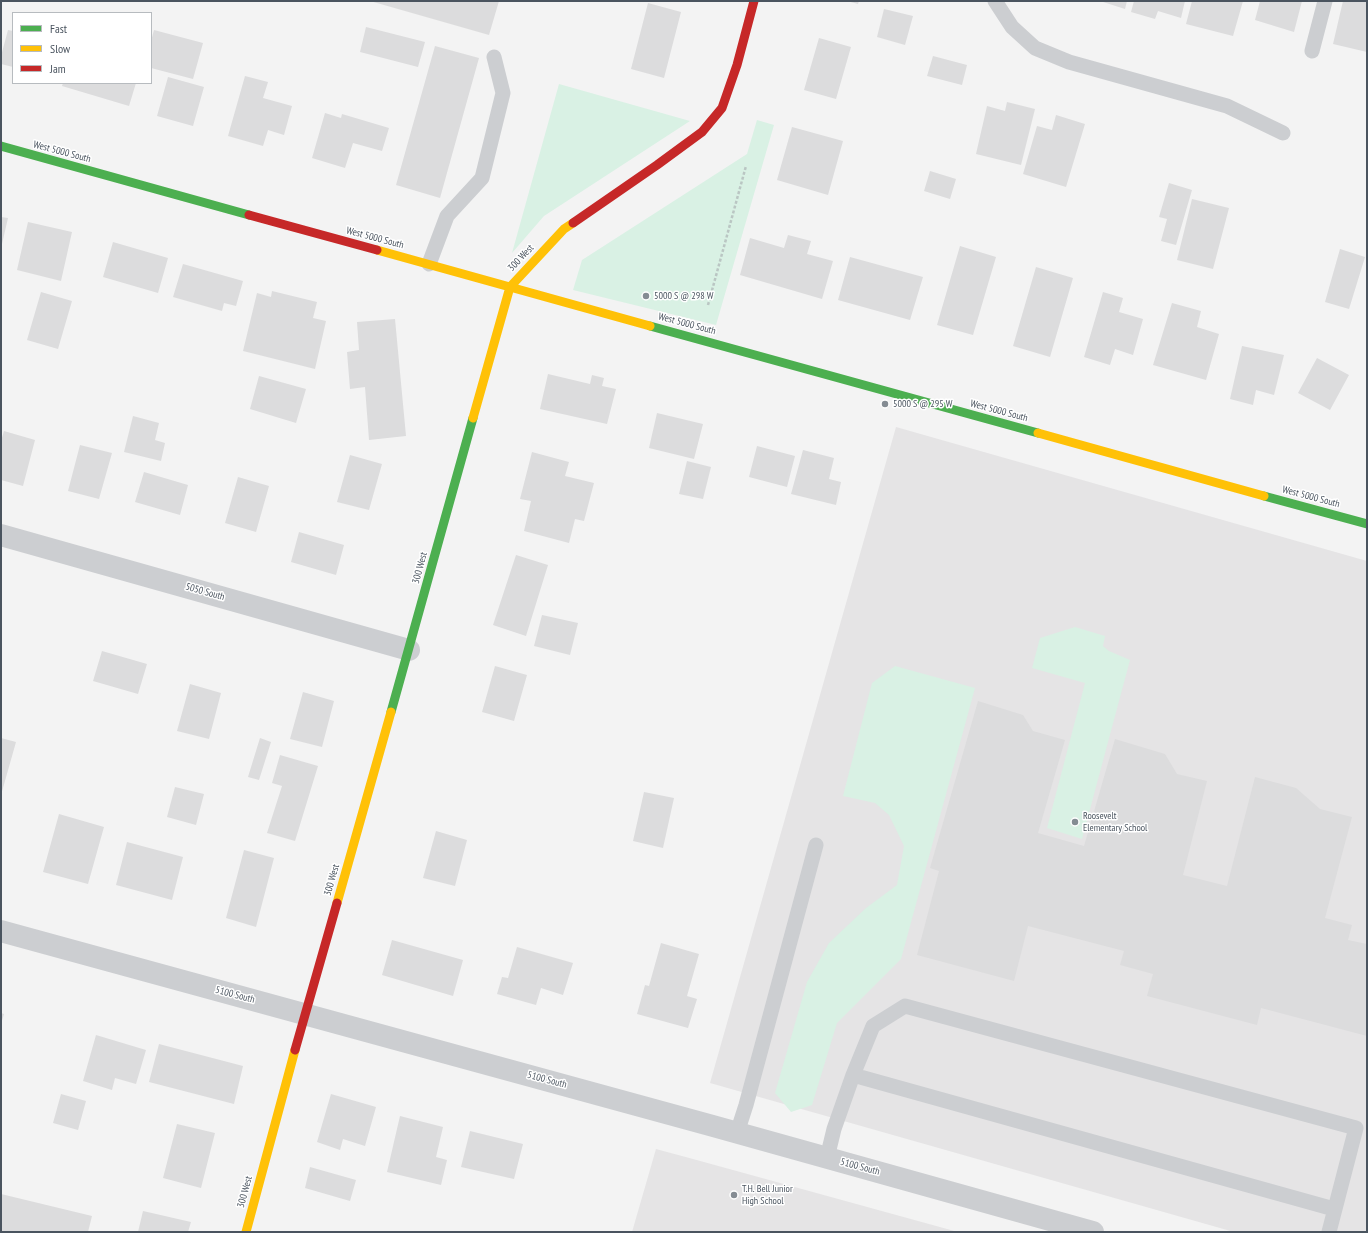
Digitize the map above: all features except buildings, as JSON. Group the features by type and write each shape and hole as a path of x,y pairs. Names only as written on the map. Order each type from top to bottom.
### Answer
{"main road":[{"name":"300 West","path":"246,1232 305,1014 409,650 510,287 564,230 702,132 722,108 737,65 754,1"},
{"name":"West 5000 South","path":"1,146 1367,524"}],"street":[{"name":"5050 South","path":"1,534 409,650"},
{"name":"5100 South","path":"1,931 1093,1232"}],"lane":[{"path":"995,1 1012,27 1035,48 1068,62 1227,106 1283,133"},
{"path":"1312,51 1326,1"},
{"path":"429,264 447,216 482,178 502,93 494,57"},
{"path":"737,1133 816,845"},
{"path":"826,1158 852,1075 873,1026 905,1006 1361,1126 1334,1210 1329,1232"},
{"path":"852,1075 1334,1210"}],"path":[{"path":"708,304 746,166"}],"shaded area":[{"name":"Roosevelt Elementary School","path":"896,427 1367,561 1367,1232 1234,1232 710,1083"},
{"name":"T.H. Bell Junior High School","path":"656,1149 693,1159 958,1232 632,1232"}],"green space":[{"path":"559,84 690,121 544,216 512,253"},
{"path":"757,120 774,125 716,325 573,290 582,260 747,154"},
{"path":"1075,627 1105,636 1103,646 1109,651 1130,660 1082,839 1047,828 1085,683 1032,668 1040,638"},
{"path":"895,666 975,688 901,959 837,1023 812,1105 791,1112 775,1093 807,982 829,943 866,908 897,885 904,846 889,815 875,803 843,796 872,683"}],"traffic: fast":[{"path":"1,146 249,215"},
{"path":"650,326 1038,433"},
{"path":"391,712 473,418"},
{"path":"1264,496 1367,524"}],"traffic: slow":[{"path":"473,418 510,287 564,229 573,223"},
{"path":"377,250 650,326"},
{"path":"1038,433 1264,496"},
{"path":"337,903 391,712"},
{"path":"246,1232 295,1050"}],"traffic: jam":[{"path":"573,223 702,132 722,108 737,65 754,1"},
{"path":"249,215 377,250"},
{"path":"295,1050 337,903"}],"place":[{"name":"5000 S @ 298 W","path":"646,296"},
{"name":"5000 S @ 295 W","path":"885,404"},
{"name":"Roosevelt Elementary School","path":"1075,822"},
{"name":"T.H. Bell Junior High School","path":"734,1195"}]}
